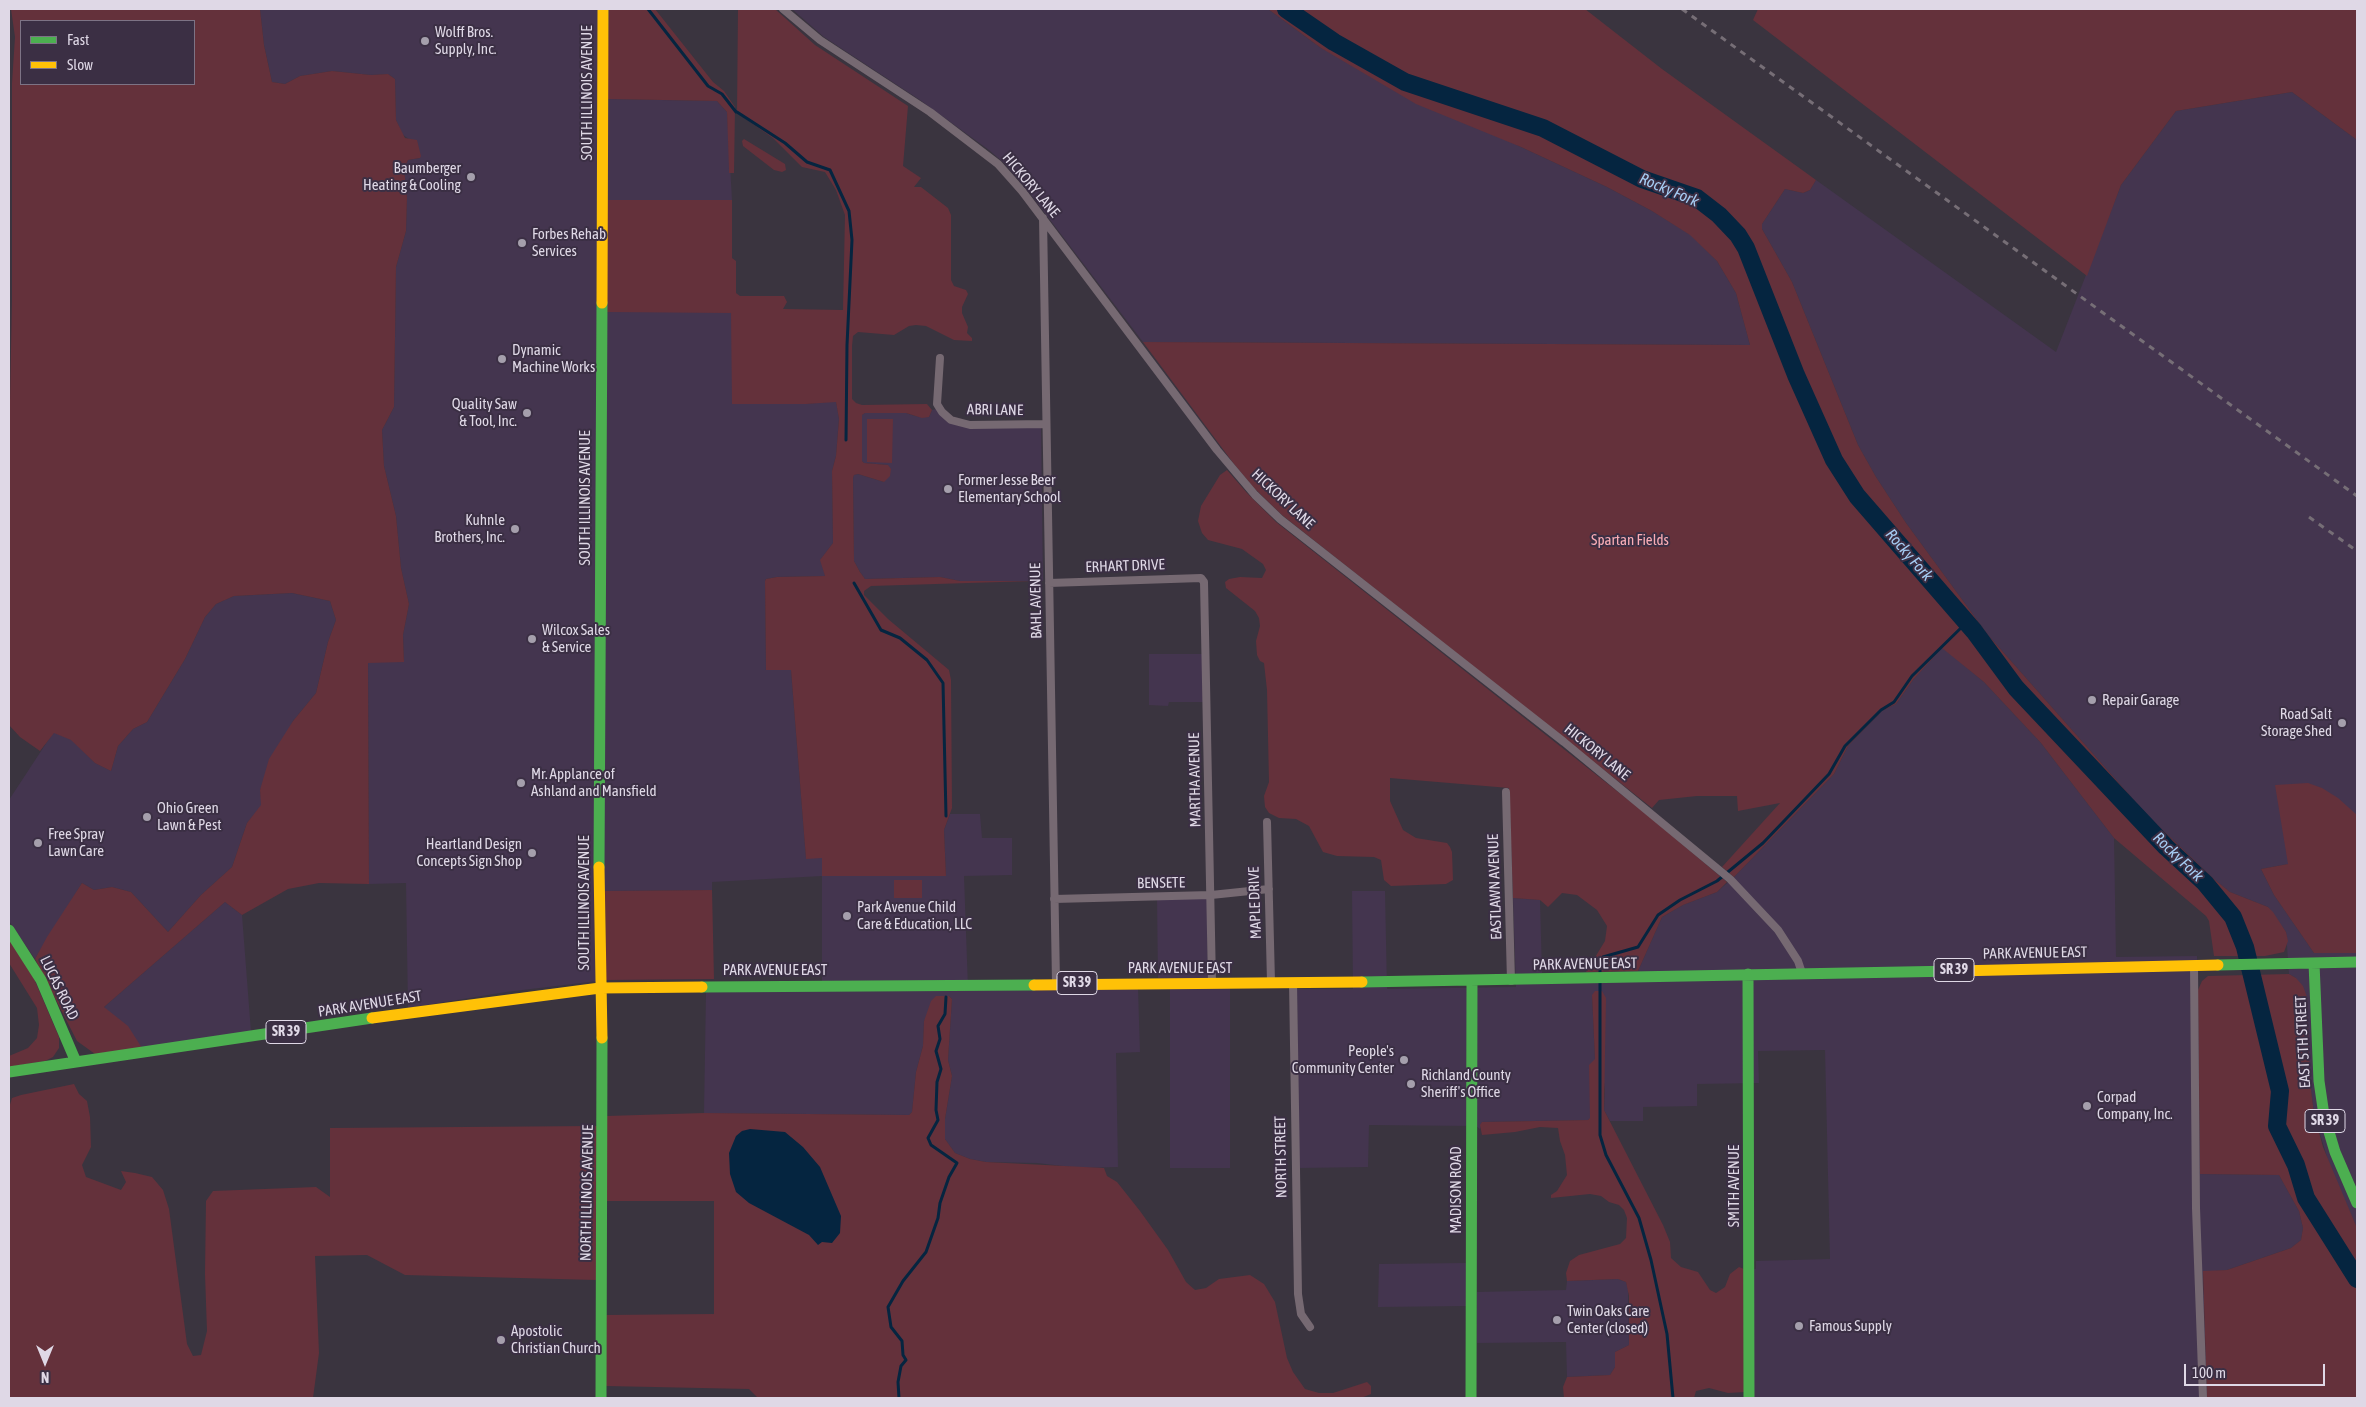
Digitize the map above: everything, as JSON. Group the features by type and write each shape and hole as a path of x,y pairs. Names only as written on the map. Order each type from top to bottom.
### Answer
{"main road":[{"name":"SOUTH ILLINOIS AVENUE","path":"600,988 599,820 603,9"},
{"name":"LUCAS ROAD","path":"9,930 41,980 76,1062"},
{"name":"PARK AVENUE EAST","path":"9,1072 425,1010 600,988 1512,981 1748,974 2357,962"},
{"name":"EAST 5TH STREET","path":"2314,963 2319,1081 2322,1107 2335,1152 2357,1203"},
{"name":"SMITH AVENUE","path":"1748,974 1749,1398"},
{"name":"MADISON ROAD","path":"1471,1398 1472,981"},
{"name":"NORTH ILLINOIS AVENUE","path":"600,988 603,1098 601,1398"}],"street":[{"name":"HICKORY LANE","path":"783,9 820,40 930,112 980,149 1006,172 1043,218 1217,450 1264,503 1280,519 1586,760 1730,879 1778,930 1798,961 1802,973"},
{"name":"BAHL AVENUE","path":"1043,218 1056,983"},
{"name":"ABRI LANE","path":"940,358 937,404 950,420 970,425 1046,424"},
{"name":"ERHART DRIVE","path":"1049,582 1201,578"},
{"name":"MARTHA AVENUE","path":"1201,578 1204,582 1212,983"},
{"name":"EASTLAWN AVENUE","path":"1506,792 1512,981"},
{"name":"MAPLE DRIVE","path":"1267,822 1271,982"},
{"name":"BENSETE","path":"1054,899 1211,895 1269,889"},
{"path":"2194,965 2196,1208 2203,1398"},
{"name":"NORTH STREET","path":"1293,982 1298,1294 1301,1314 1310,1327"}],"shaded area":[{"path":"260,9 609,9 607,99 717,101 727,112 732,200 606,201 606,312 731,312 753,403 806,404 836,401 839,419 836,456 832,471 833,543 821,559 825,576 777,577 766,579 765,581 766,670 791,670 806,858 823,858 823,876 946,876 944,830 950,814 980,814 982,838 1012,838 1012,875 964,876 968,988 1138,988 1140,1052 1116,1053 1118,1167 1080,1168 1037,1163 986,1162 970,1159 955,1153 945,1139 945,1119 952,1076 948,1060 952,999 949,996 924,1021 923,1046 916,1072 912,1112 909,1115 704,1113 706,992 822,989 822,876 712,882 712,890 605,891 606,980 506,992 408,1008 406,883 369,884 368,662 404,661 403,635 409,604 401,568 396,516 384,466 382,430 394,407 396,267 406,231 407,198 404,168 408,160 420,158 410,140 402,134 396,120 395,79 388,74 371,75 332,71 300,76 285,84 272,82 264,45"},
{"path":"792,9 1268,9 1321,48 1521,147 1607,187 1691,235 1717,261 1736,293 1750,345 1143,342 1025,187 1004,163 920,100 824,37"},
{"path":"2292,92 2357,140 2357,815 2288,864 2261,869 2274,895 2314,953 2357,953 2357,1228 2331,1170 2314,1114 2296,978 2289,974 2286,932 2268,907 2230,892 2148,816 1988,635 1906,523 1858,445 1792,282 1762,229 1762,224 1785,189 1803,193 1810,190 1816,180 2056,352 2121,185 2176,111"},
{"name":"Former Jesse Beer Elementary School","path":"937,409 951,422 1041,426 1043,581 960,581 940,577 865,579 860,572 854,561 853,478 854,475 858,474 884,482 888,465 864,463 862,461 862,415 865,413 906,413 929,417 932,410"},
{"path":"292,593 330,601 336,620 328,642 316,693 293,721 260,790 262,805 247,823 232,867 201,895 168,932 131,892 112,887 94,890 82,883 35,959 9,921 9,800 54,732 72,740 95,763 111,771 118,746 133,729 147,722 185,659 205,617 216,604 234,596"},
{"path":"1942,647 1984,682 2041,743 2114,838 2116,957 2197,956 2200,1174 2279,1175 2299,1211 2303,1228 2301,1240 2291,1248 2227,1270 2203,1272 2207,1398 1744,1398 1744,1269 1756,1269 1756,1261 1830,1259 1825,1050 1758,1051 1759,1083 1697,1084 1697,1106 1643,1107 1643,1121 1610,1121 1604,1110 1605,1090 1592,995 1595,1059 1591,1118 1588,1120 1482,1122 1480,1129 1476,1126 1369,1125 1368,1167 1299,1168 1297,989 1353,989 1352,891 1385,891 1387,989 1516,987 1513,898 1540,900 1542,973 1638,971 1662,917 1683,905 1717,892 1734,877 1834,774 1848,746 1882,711 1896,704 1913,680"},
{"path":"1149,654 1202,654 1203,702 1169,702 1168,706 1149,705"},
{"path":"1207,897 1208,987 1230,987 1230,1168 1170,1168 1170,979 1158,978 1157,898"},
{"path":"225,902 242,915 251,1032 142,1048 104,1007"},
{"path":"1466,1263 1466,1306 1378,1307 1379,1264"},
{"path":"1618,1279 1626,1282 1628,1289 1629,1345 1615,1352 1615,1367 1610,1375 1567,1377 1566,1342 1477,1343 1477,1292 1566,1290 1567,1281"}],"green space":[{"path":"11,9 260,9 264,45 272,82 285,84 300,76 332,71 371,75 388,74 395,79 396,120 405,138 417,140 421,156 420,158 408,160 404,168 407,198 406,231 396,267 394,407 382,430 384,466 396,516 401,568 409,604 403,635 404,662 368,663 369,884 319,883 288,889 242,915 225,902 104,1007 128,1026 142,1048 95,1054 77,1041 35,959 47,937 82,883 94,890 112,887 131,892 168,932 201,895 232,867 247,823 261,805 260,790 269,759 293,721 316,693 328,642 336,620 330,601 292,593 234,596 216,604 205,617 185,659 147,722 133,729 118,746 111,771 95,763 71,740 54,733 40,751 20,737 9,725 12,83 15,37"},
{"path":"609,9 655,9 713,82 724,91 735,107 734,173 729,173 727,112 717,101 607,99"},
{"path":"738,9 775,9 815,45 908,106 903,166 921,178 914,187 921,187 948,208 951,215 951,280 954,286 966,290 968,294 962,307 962,313 968,327 967,333 972,338 972,341 954,340 926,326 916,325 909,326 894,335 858,332 853,336 852,346 852,399 856,403 862,405 927,404 932,410 929,417 922,418 906,413 865,413 862,415 862,461 864,463 888,465 891,469 890,476 884,482 858,474 854,475 853,478 854,561 865,579 940,577 960,581 1034,581 871,586 864,591 864,595 888,619 949,670 951,680 952,808 944,830 946,876 822,876 822,858 806,859 791,670 766,670 765,581 766,579 777,577 825,576 820,560 833,543 832,471 836,456 839,419 836,402 732,404 731,313 606,312 606,200 732,200 732,258 736,261 736,293 740,296 784,296 787,302 783,309 843,310 845,215 836,190 825,172 802,167 773,138 737,113"},
{"name":"Spartan Fields","path":"1268,9 1585,9 1662,69 1816,180 1810,190 1803,193 1785,189 1762,224 1762,229 1792,282 1858,445 1876,477 1906,523 1988,635 2148,816 2230,892 2268,907 2273,912 2286,932 2288,941 2284,952 2265,956 2214,956 2209,921 2206,916 2114,838 2041,743 1984,682 1942,648 1913,680 1896,704 1882,711 1848,746 1834,774 1734,877 1722,867 1780,803 1738,811 1737,796 1697,796 1659,800 1652,808 1282,515 1254,488 1234,464 1143,342 1750,345 1736,293 1717,261 1690,235 1652,211 1607,187 1521,147 1416,104 1321,48"},
{"path":"1758,9 2357,9 2357,140 2292,92 2176,111 2121,185 2087,276 1753,20"},
{"path":"744,139 785,164 786,170 782,172 774,170 743,146 742,141"},
{"path":"867,419 893,419 892,463 867,462"},
{"path":"1227,470 1276,522 1646,814 1727,882 1717,892 1683,905 1662,917 1638,971 1586,972 1605,941 1607,926 1597,910 1577,895 1562,893 1548,907 1540,900 1513,898 1509,788 1390,778 1390,801 1403,830 1416,838 1447,843 1450,847 1452,852 1453,880 1446,884 1391,886 1384,880 1381,860 1374,857 1337,856 1323,852 1309,826 1296,819 1279,818 1269,813 1265,807 1264,796 1269,782 1267,690 1264,663 1260,661 1257,655 1256,641 1260,626 1259,618 1255,611 1226,588 1225,582 1229,579 1240,577 1262,578 1266,570 1263,564 1242,549 1208,540 1202,533 1198,521 1201,506 1220,475"},
{"path":"2308,783 2322,788 2338,798 2357,815 2357,953 2314,953 2274,895 2261,869 2288,864 2275,785"},
{"path":"894,880 922,880 922,898 894,898"},
{"path":"712,890 714,979 606,980 605,891"},
{"path":"9,938 32,974 59,1037 59,1048 53,1057 45,1061 9,1067 9,1056 28,1048 37,1038 39,1025 37,1008 9,963"},
{"path":"2289,974 2296,978 2303,986 2307,997 2310,1081 2314,1114 2323,1147 2357,1228 2357,1398 2207,1398 2203,1271 2227,1270 2291,1248 2301,1240 2303,1228 2299,1211 2279,1175 2200,1174 2198,990 2202,981 2208,976"},
{"path":"1595,991 1602,991 1606,998 1604,1110 1663,1225 1670,1242 1671,1258 1681,1267 1698,1272 1710,1290 1716,1293 1725,1287 1730,1274 1739,1267 1744,1269 1745,1392 1728,1393 1709,1388 1696,1391 1694,1398 1564,1398 1563,1387 1567,1377 1610,1375 1615,1367 1615,1352 1629,1345 1629,1296 1626,1282 1618,1279 1567,1281 1566,1273 1570,1261 1579,1255 1620,1244 1626,1238 1627,1218 1624,1210 1619,1205 1609,1202 1601,1196 1590,1194 1551,1198 1551,1195 1557,1191 1567,1175 1565,1155 1558,1128 1540,1127 1515,1132 1482,1135 1480,1125 1482,1122 1588,1120 1590,1118 1589,1065 1595,1059 1592,995"},
{"path":"936,996 949,996 952,999 948,1060 952,1076 945,1119 945,1139 955,1153 970,1159 986,1162 1104,1168 1107,1176 1117,1182 1140,1211 1168,1250 1186,1282 1195,1290 1206,1288 1219,1279 1250,1275 1264,1284 1275,1302 1287,1358 1293,1372 1305,1389 1319,1393 1333,1393 1367,1382 1371,1386 1371,1394 1361,1398 758,1398 749,1389 606,1386 606,1315 714,1314 714,1201 607,1201 607,1116 704,1113 909,1115 912,1112 916,1072 923,1046 924,1021 931,1001"},
{"path":"74,1084 79,1094 87,1101 90,1117 91,1147 82,1165 86,1177 121,1190 126,1182 121,1171 135,1173 152,1177 163,1190 169,1209 187,1344 193,1356 201,1355 207,1331 205,1274 206,1201 213,1191 316,1187 330,1197 330,1128 597,1126 596,1280 405,1275 367,1255 315,1256 319,1353 313,1398 9,1398 9,1108 12,1098"}],"water":[{"path":"750,1129 785,1132 803,1147 820,1167 841,1216 840,1233 832,1243 822,1242 818,1245 809,1235 749,1203 736,1192 730,1174 729,1153 736,1136 742,1131"}],"waterway":[{"path":"648,9 708,86 722,94 736,112"},
{"name":"Rocky Fork","path":"1286,9 1334,42 1405,82 1543,128 1642,179 1697,198 1719,215 1738,235 1746,248 1796,375 1834,460 1857,496 1974,631 2016,688 2166,847 2205,883 2233,917 2245,947 2280,1091 2277,1126 2296,1165 2306,1198 2357,1279"},
{"path":"737,112 785,143 807,162 830,170 849,211 852,240 847,345 846,440"},
{"path":"854,583 881,630 900,638 927,660 943,683 946,816"},
{"path":"1600,975 1600,962 1603,957 1638,947 1658,915 1680,900 1717,881 1763,843 1829,774 1845,746 1881,710 1894,702 1912,676 1967,622"},
{"path":"1600,981 1600,1135 1606,1155 1639,1218 1651,1260 1667,1334 1673,1398"},
{"path":"899,1398 898,1382 901,1366 906,1360 903,1355 902,1341 891,1327 888,1307 903,1281 926,1252 938,1218 940,1203 949,1177 957,1163 931,1145 928,1138 938,1120 936,1110 937,1082 941,1069 936,1051 940,1039 938,1026 945,1014 946,997"}],"railway":[{"path":"1682,9 2357,496"},
{"path":"2309,517 2357,551"}],"traffic: fast":[{"path":"599,867 602,303"},
{"path":"9,930 41,980 76,1062 372,1018"},
{"path":"2218,965 2357,962"},
{"path":"2314,963 2319,1081 2324,1115 2335,1152 2357,1203"},
{"path":"1362,982 1956,971"},
{"path":"1748,974 1749,1398"},
{"path":"1471,1398 1472,981"},
{"path":"702,987 1034,985"},
{"path":"601,1398 602,1038"},
{"path":"9,1072 76,1062"}],"traffic: slow":[{"path":"602,303 603,9"},
{"path":"599,867 602,1038"},
{"path":"1956,971 2218,965"},
{"path":"1034,985 1362,982"},
{"path":"372,1018 600,988 702,987"}],"place":[{"name":"Wolff Bros. Supply, Inc.","path":"425,41"},
{"name":"Baumberger Heating & Cooling","path":"471,177"},
{"name":"Forbes Rehab Services","path":"522,243"},
{"name":"Dynamic Machine Works","path":"502,359"},
{"name":"Quality Saw & Tool, Inc.","path":"527,413"},
{"name":"Former Jesse Beer Elementary School","path":"948,489"},
{"name":"Kuhnle Brothers, Inc.","path":"515,529"},
{"name":"Wilcox Sales & Service","path":"532,639"},
{"name":"Repair Garage","path":"2092,700"},
{"name":"Road Salt Storage Shed","path":"2342,723"},
{"name":"Mr. Applance of Ashland and Mansfield","path":"521,783"},
{"name":"Ohio Green Lawn & Pest","path":"147,817"},
{"name":"Free Spray Lawn Care","path":"38,843"},
{"name":"Heartland Design Concepts Sign Shop","path":"532,853"},
{"name":"Park Avenue Child Care & Education, LLC","path":"847,916"},
{"name":"People's Community Center","path":"1404,1060"},
{"name":"Richland County Sheriff's Office","path":"1411,1084"},
{"name":"Corpad Company, Inc.","path":"2087,1106"},
{"name":"Twin Oaks Care Center (closed)","path":"1557,1320"},
{"name":"Famous Supply","path":"1799,1326"},
{"name":"Apostolic Christian Church","path":"501,1340"}]}
